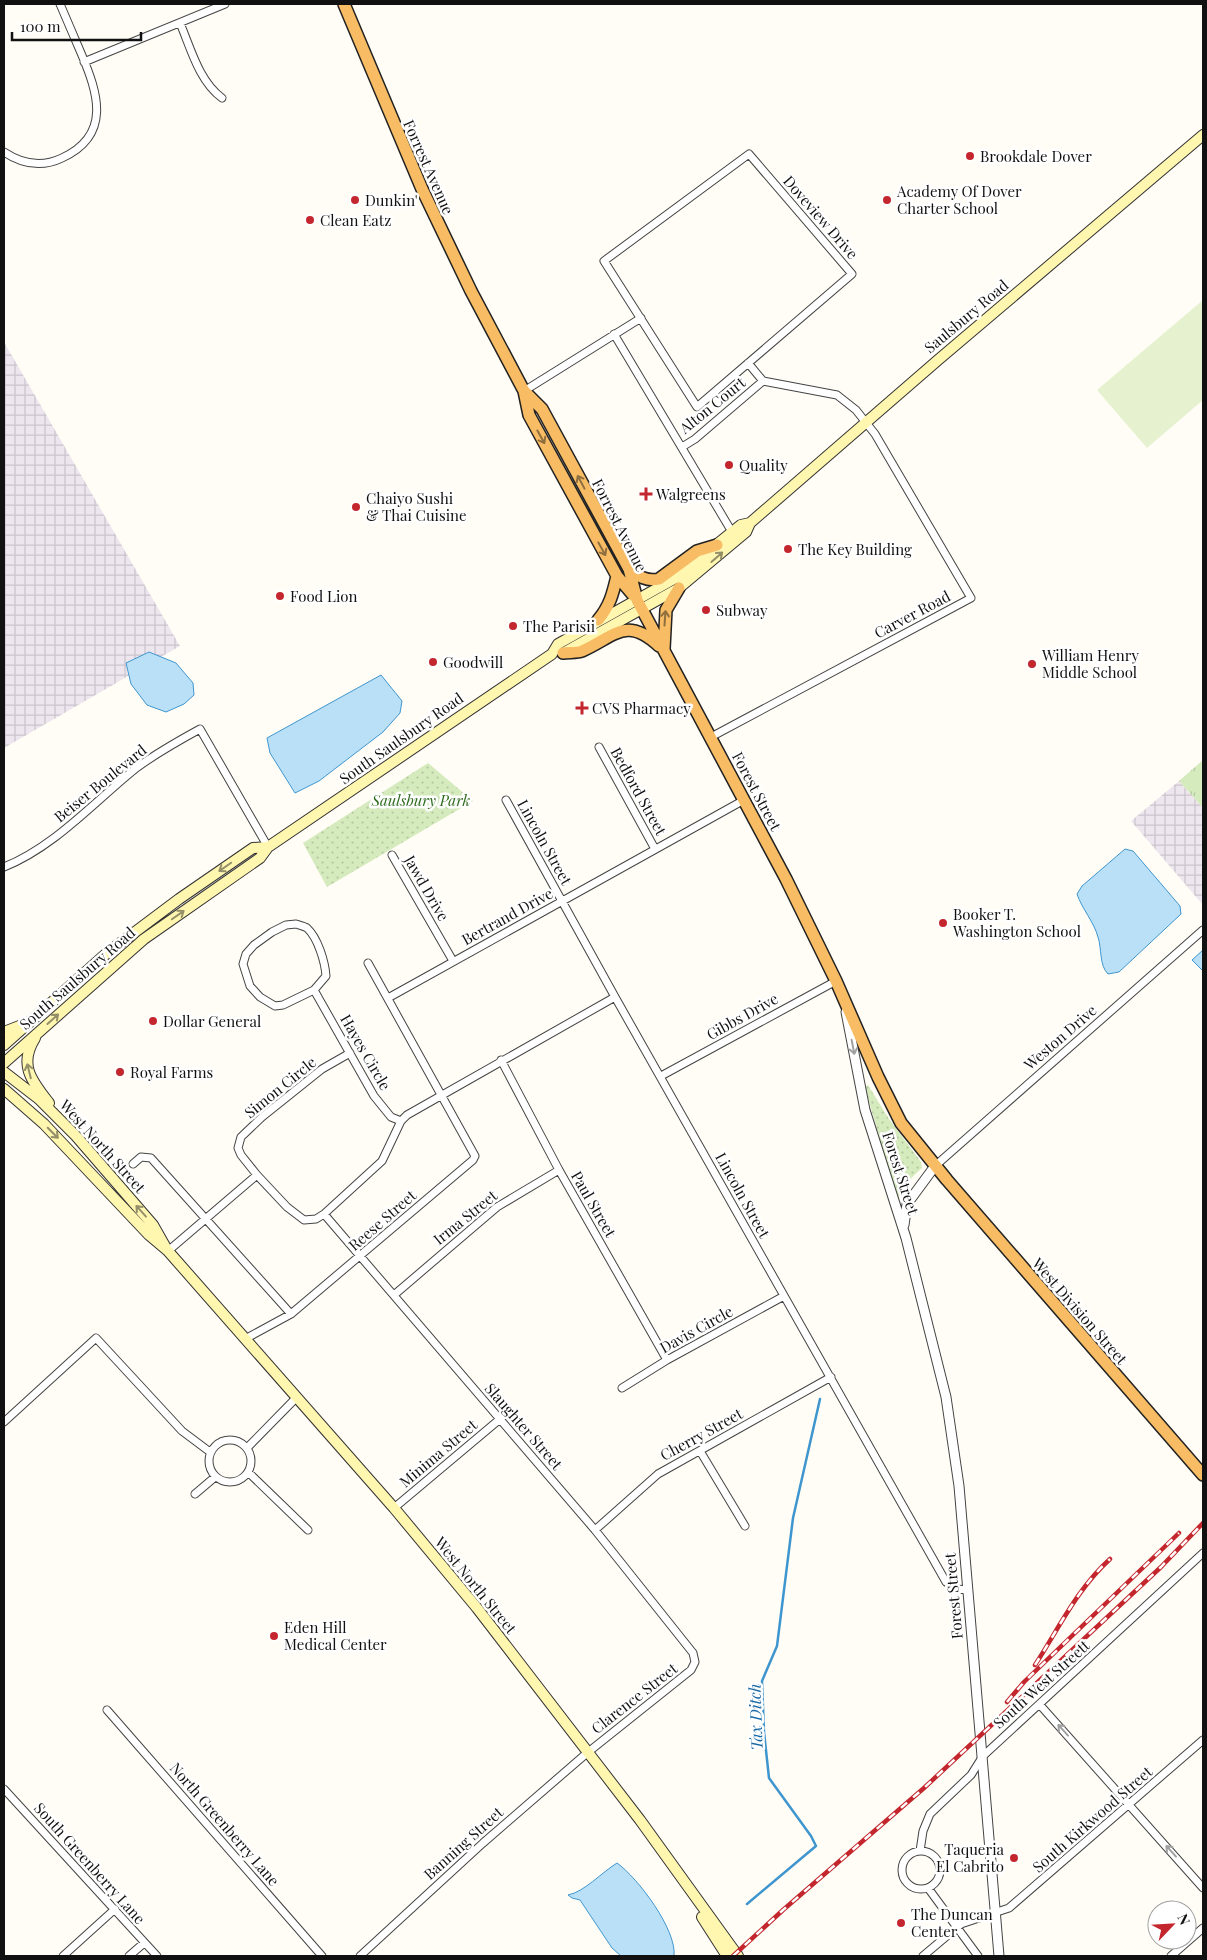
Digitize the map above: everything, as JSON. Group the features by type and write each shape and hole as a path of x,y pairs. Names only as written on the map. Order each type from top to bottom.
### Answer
{"highway":[{"name":"Forrest Avenue","path":"344,4 397,134 426,198 471,291 524,391 529,415 617,576 639,604"},
{"name":"Forrest Avenue","path":"524,391 542,409 628,569 639,604"},
{"path":"628,569 643,578 659,579 697,551 717,545"},
{"path":"598,620 611,601 617,576"},
{"path":"664,651 666,610 679,588"},
{"name":"Forest Street","path":"639,604 786,879 836,981 878,1077 901,1123 935,1166"},
{"path":"557,653 581,652 616,632 624,630 633,630 644,635 664,651"},
{"name":"West Division Street","path":"935,1166 1203,1475"}],"main road":[{"name":"Saulsbury Road","path":"639,604 679,588 746,532 750,523 866,422 1203,135"},
{"name":"Saulsbury Road","path":"639,604 683,573 741,525 750,523"},
{"name":"South Saulsbury Road","path":"557,653 558,644 598,620 639,604"},
{"name":"South Saulsbury Road","path":"4,1063 144,939 260,858 268,847 557,653 639,604"},
{"name":"South Saulsbury Road","path":"4,1045 94,964 142,926 253,848 268,847"},
{"path":"4,1032 28,1023"},
{"path":"40,1030 28,1054 29,1074 66,1125"},
{"name":"West North Street","path":"4,1072 66,1125 153,1225 168,1251"},
{"name":"West North Street","path":"4,1089 65,1145 149,1235 168,1251 394,1508 477,1608 640,1820 738,1956"},
{"path":"4,1100 16,1102 28,1109"},
{"path":"684,1882 704,1921 726,1956"}],"street":[{"path":"4,152 25,163 51,162 62,158 83,142 91,132 96,120 96,95 60,4"},
{"path":"84,62 225,4"},
{"path":"180,22 204,80 211,90 222,98"},
{"name":"Doveview Drive","path":"749,154 852,274 697,407 641,318 604,261 749,154"},
{"path":"524,391 641,318"},
{"path":"614,334 732,532"},
{"path":"748,363 764,381"},
{"name":"Alton Court","path":"682,448 764,381 837,395 850,404 866,422"},
{"name":"Carver Road","path":"711,737 971,598 875,434 866,422"},
{"name":"Beiser Boulevard","path":"4,867 27,856 51,840 137,768 200,729 268,847"},
{"name":"Bedford Street","path":"599,747 655,849"},
{"name":"Lincoln Street","path":"506,800 615,997 946,1582 956,1589 968,1590"},
{"name":"Bertrand Drive","path":"388,998 744,800"},
{"name":"Jawd Drive","path":"392,855 453,962"},
{"path":"296,924 307,928 314,937 325,962 326,976 314,990 293,1002 275,1006 260,997 250,986 243,964 246,954 254,945 286,925 296,924"},
{"name":"Weston Drive","path":"935,1166 1203,930"},
{"name":"Reese Street","path":"245,1339 291,1314 473,1160 475,1156 368,963"},
{"name":"Gibbs Drive","path":"661,1076 836,981"},
{"name":"Hayes Circle","path":"314,990 374,1096 391,1117 401,1121"},
{"path":"324,1214 382,1161 401,1121 407,1115 615,997"},
{"name":"Forest Street","path":"844,1000 865,1110 906,1238 946,1397 959,1486 999,1956"},
{"name":"Simon Circle","path":"324,1214 316,1219 304,1220 287,1207 241,1155 238,1148 241,1138 252,1126 322,1069 350,1053"},
{"name":"Paul Street","path":"501,1060 559,1170 667,1360"},
{"name":"West North Street","path":"133,1164 141,1157 150,1158 291,1314"},
{"name":"Forest Street","path":"906,1238 904,1221 907,1204 935,1166"},
{"name":"Irma Street","path":"394,1295 497,1206 559,1170"},
{"path":"168,1251 257,1174"},
{"name":"Slaughter Street","path":"324,1214 595,1530 693,1653 696,1662"},
{"name":"Davis Circle","path":"622,1388 667,1360 784,1296"},
{"path":"4,1422 96,1338 182,1431 210,1452"},
{"name":"Cherry Street","path":"595,1530 658,1474 830,1377"},
{"path":"247,1448 297,1397"},
{"name":"Minima Street","path":"394,1508 500,1419"},
{"path":"228,1440 238,1442 247,1448 251,1463 248,1472 240,1480 230,1483 220,1481 215,1477 208,1466 210,1452 217,1444 228,1440"},
{"path":"700,1451 745,1526"},
{"path":"248,1472 308,1530"},
{"path":"195,1494 215,1477"},
{"name":"South West Streett","path":"920,1850 923,1831 930,1814 970,1775 983,1756 1203,1553"},
{"name":"Clarence Street","path":"587,1752 691,1670 696,1662"},
{"path":"1040,1704 1203,1888"},
{"name":"North Greenberry Lane","path":"107,1710 322,1956"},
{"name":"South Kirkwood Street","path":"923,1956 962,1924 1009,1908 1203,1740"},
{"name":"Banning Street","path":"360,1956 483,1842 587,1752"},
{"name":"South Greenberry Lane","path":"5,1794 156,1956"},
{"path":"920,1850 931,1853 940,1863 939,1878 935,1884 928,1888 915,1888 909,1885 904,1877 902,1868 904,1861 910,1854 920,1850"},
{"path":"928,1888 978,1956"},
{"path":"63,1956 114,1909"},
{"path":"1171,1956 1203,1928"},
{"path":"129,1956 144,1943"}],"shaded area":[{"path":"4,342 180,646 4,748"},
{"path":"1179,781 1203,808 1203,905 1131,821"}],"green space":[{"path":"1203,300 1203,400 1147,448 1097,390"},
{"path":"1203,760 1203,808 1179,781"},
{"name":"Saulsbury Park","path":"428,763 473,801 327,887 303,843"},
{"path":"868,1085 889,1119 921,1162 922,1168 906,1183 897,1200 865,1087"}],"water":[{"path":"149,652 176,663 193,683 194,695 184,704 166,712 147,705 131,684 126,663"},
{"path":"381,675 402,701 400,713 383,732 319,781 295,793 270,753 267,738"},
{"path":"1125,849 1133,851 1180,906 1181,914 1119,972 1108,974 1103,966 1096,931 1077,894 1082,886"},
{"path":"1203,950 1203,971 1192,960"},
{"path":"617,1863 626,1870 645,1892 663,1919 673,1945 674,1956 621,1956 612,1948 580,1900 568,1895 580,1890"}],"waterway":[{"name":"Tax Ditch","path":"747,1904 816,1846 811,1836 769,1778 764,1732 762,1681 777,1646 793,1518 820,1399"}],"railway":[{"path":"733,1956 783,1910 924,1788 1161,1567 1203,1523"},
{"path":"1007,1702 1024,1682 1179,1533"},
{"path":"1035,1665 1078,1596 1110,1559"}],"place":[{"name":"Brookdale Dover","path":"970,156"},
{"name":"Dunkin'","path":"355,200"},
{"name":"Academy Of Dover Charter School","path":"887,200"},
{"name":"Clean Eatz","path":"310,220"},
{"name":"Quality","path":"729,465"},
{"name":"Walgreens","path":"646,494"},
{"name":"Chaiyo Sushi & Thai Cuisine","path":"356,507"},
{"name":"The Key Building","path":"788,549"},
{"name":"Food Lion","path":"280,596"},
{"name":"Subway","path":"706,610"},
{"name":"The Parisii","path":"513,626"},
{"name":"Goodwill","path":"433,662"},
{"name":"William Henry Middle School","path":"1032,664"},
{"name":"CVS Pharmacy","path":"582,708"},
{"name":"Booker T. Washington School","path":"943,923"},
{"name":"Dollar General","path":"153,1021"},
{"name":"Royal Farms","path":"120,1072"},
{"name":"Eden Hill Medical Center","path":"274,1636"},
{"name":"Taqueria El Cabrito","path":"1014,1858"},
{"name":"The Duncan Center","path":"901,1923"}]}
